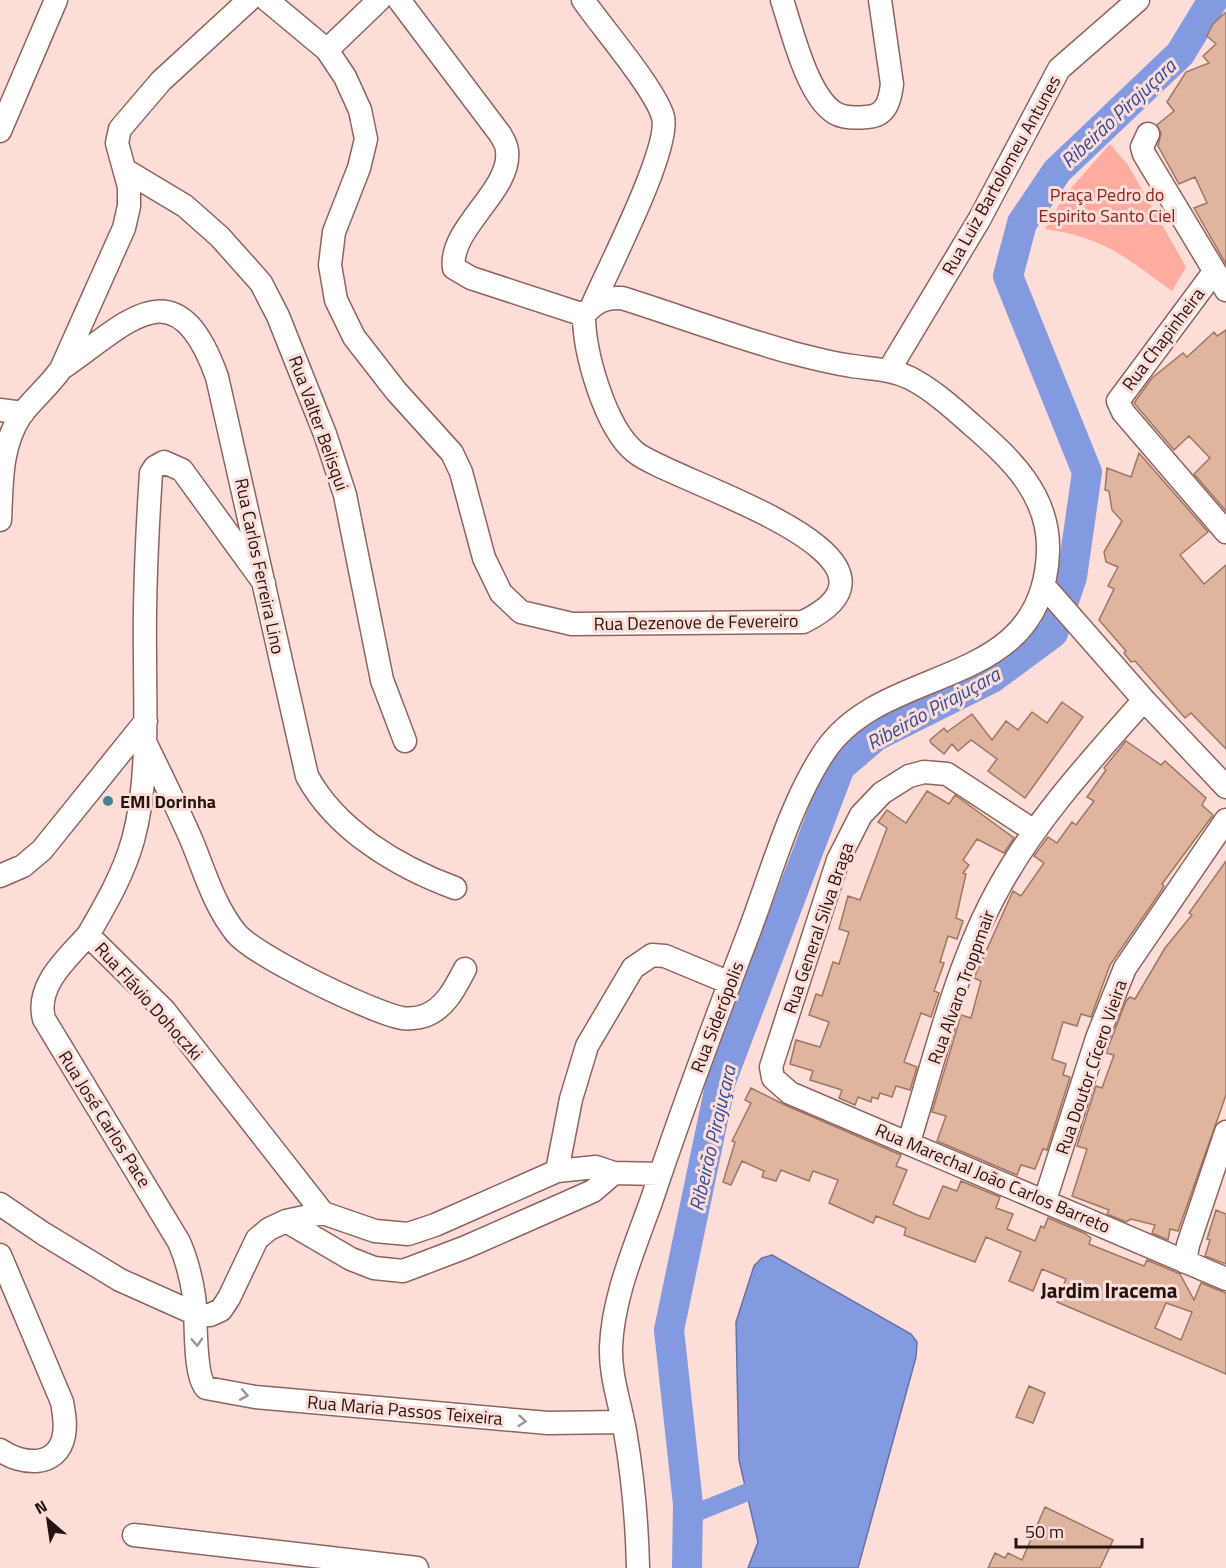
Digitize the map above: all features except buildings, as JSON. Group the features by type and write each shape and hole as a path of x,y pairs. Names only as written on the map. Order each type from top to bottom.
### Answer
{"street":[{"path":"0,131 56,0"},
{"path":"0,520 3,458 9,436 22,413 49,387 61,369 124,228 130,195 120,156 118,135 128,117 161,81 249,0"},
{"name":"Rua Dezenove de Fevereiro","path":"267,0 327,50 345,77 360,110 366,139 359,168 334,232 330,265 336,300 354,337 396,391 452,453 461,472 490,575 512,606 521,612 572,624 803,622 824,612 835,601 842,580 837,567 815,544 772,516 655,466 622,441 613,425 589,355 584,334 588,309"},
{"path":"327,50 379,0"},
{"path":"399,0 500,134 507,148 505,169 454,252 454,268 471,278 588,309 612,297 622,298 792,353 848,366 890,370 911,379 943,400 1008,457 1026,478 1039,500 1046,522 1049,550 1044,586 1144,700 1226,787"},
{"path":"583,0 661,110 664,125 652,168 588,309"},
{"path":"782,0 814,90 825,105 837,114 858,118 875,116 884,112 891,97 892,84 880,0"},
{"name":"Rua Luiz Bartolomeu Antunes","path":"890,370 979,220 1059,69 1138,0"},
{"path":"1148,134 1142,147 1144,154 1220,281"},
{"name":"Rua Valter Belisqui","path":"125,170 185,206 220,237 261,283 278,316 325,434 345,495 382,680 405,741"},
{"name":"Rua Chapinheira","path":"1220,281 1121,394 1118,401 1120,408 1226,532"},
{"name":"Rua Carlos Ferreira Lino","path":"61,369 124,322 145,311 165,312 184,320 198,332 217,377 307,776 319,798 342,821 376,847 455,888"},
{"path":"0,410 22,413"},
{"name":"Rua Flávio Dohoczki","path":"264,583 182,470 164,462 155,467 152,473 145,568 146,744 134,838 123,870 88,934 164,1010 323,1213"},
{"name":"Rua Siderópolis","path":"638,1568 637,1520 623,1422 612,1376 611,1346 619,1296 729,983 808,778 828,746 856,719 980,659 1010,640 1031,617 1044,586"},
{"name":"Rua Alvaro Troppmair","path":"909,1142 977,933 1000,885 1034,831 1144,700"},
{"path":"0,876 23,866 42,850 146,721"},
{"path":"146,744 226,918 237,934 266,957 352,999 404,1018 422,1017 436,1010 446,1001 465,969"},
{"name":"Rua General Silva Braga","path":"771,1067 838,860 861,815 882,793 909,776 924,772 947,774 1034,831"},
{"name":"Rua Doutor Cícero Vieira","path":"1046,1200 1097,1038 1121,977 1138,947 1226,820"},
{"name":"Rua José Carlos Pace","path":"88,934 61,966 42,995 41,1008 44,1019 179,1242 189,1266 196,1314 199,1370"},
{"path":"557,1171 571,1099 587,1046 633,968 648,957 658,955 729,983"},
{"name":"Rua Marechal João Carlos Barreto","path":"771,1067 773,1078 790,1093 1046,1200 1226,1280"},
{"path":"1185,1262 1188,1245 1226,1132"},
{"path":"0,1204 44,1234 120,1280 196,1314 210,1315 221,1310 257,1239 269,1228 286,1221 323,1213 375,1231 408,1234 435,1225 557,1171 596,1167 614,1173 660,1174"},
{"path":"286,1221 351,1259 374,1268 403,1271 466,1248 593,1191 614,1173"},
{"path":"0,1255 62,1402 65,1421 64,1437 56,1453 42,1461 22,1462 0,1450"},
{"name":"Rua Maria Passos Teixeira","path":"199,1370 206,1388 255,1397 548,1423 623,1422"},
{"path":"134,1535 417,1568"}],"green space":[{"name":"Praça Pedro do Espirito Santo Ciel","path":"1110,144 1128,165 1186,267 1172,291 1127,259 1099,244 1045,229 1064,196"}],"water":[{"path":"772,1255 911,1334 917,1342 916,1357 858,1568 748,1568 758,1542 739,1460 736,1322 754,1266 762,1258"}],"waterway":[{"name":"Ribeirão Pirajuçara","path":"687,1568 688,1504 669,1330 721,1081 840,767 876,736 992,678 1053,633 1072,577 1087,472 1008,276 1022,223 1057,171 1180,54 1213,0"},
{"path":"688,1516 770,1483"}],"place":[{"name":"EMI Dorinha","path":"108,801"}],"district":[{"name":"Jardim Iracema","path":"1109,1290"}]}
